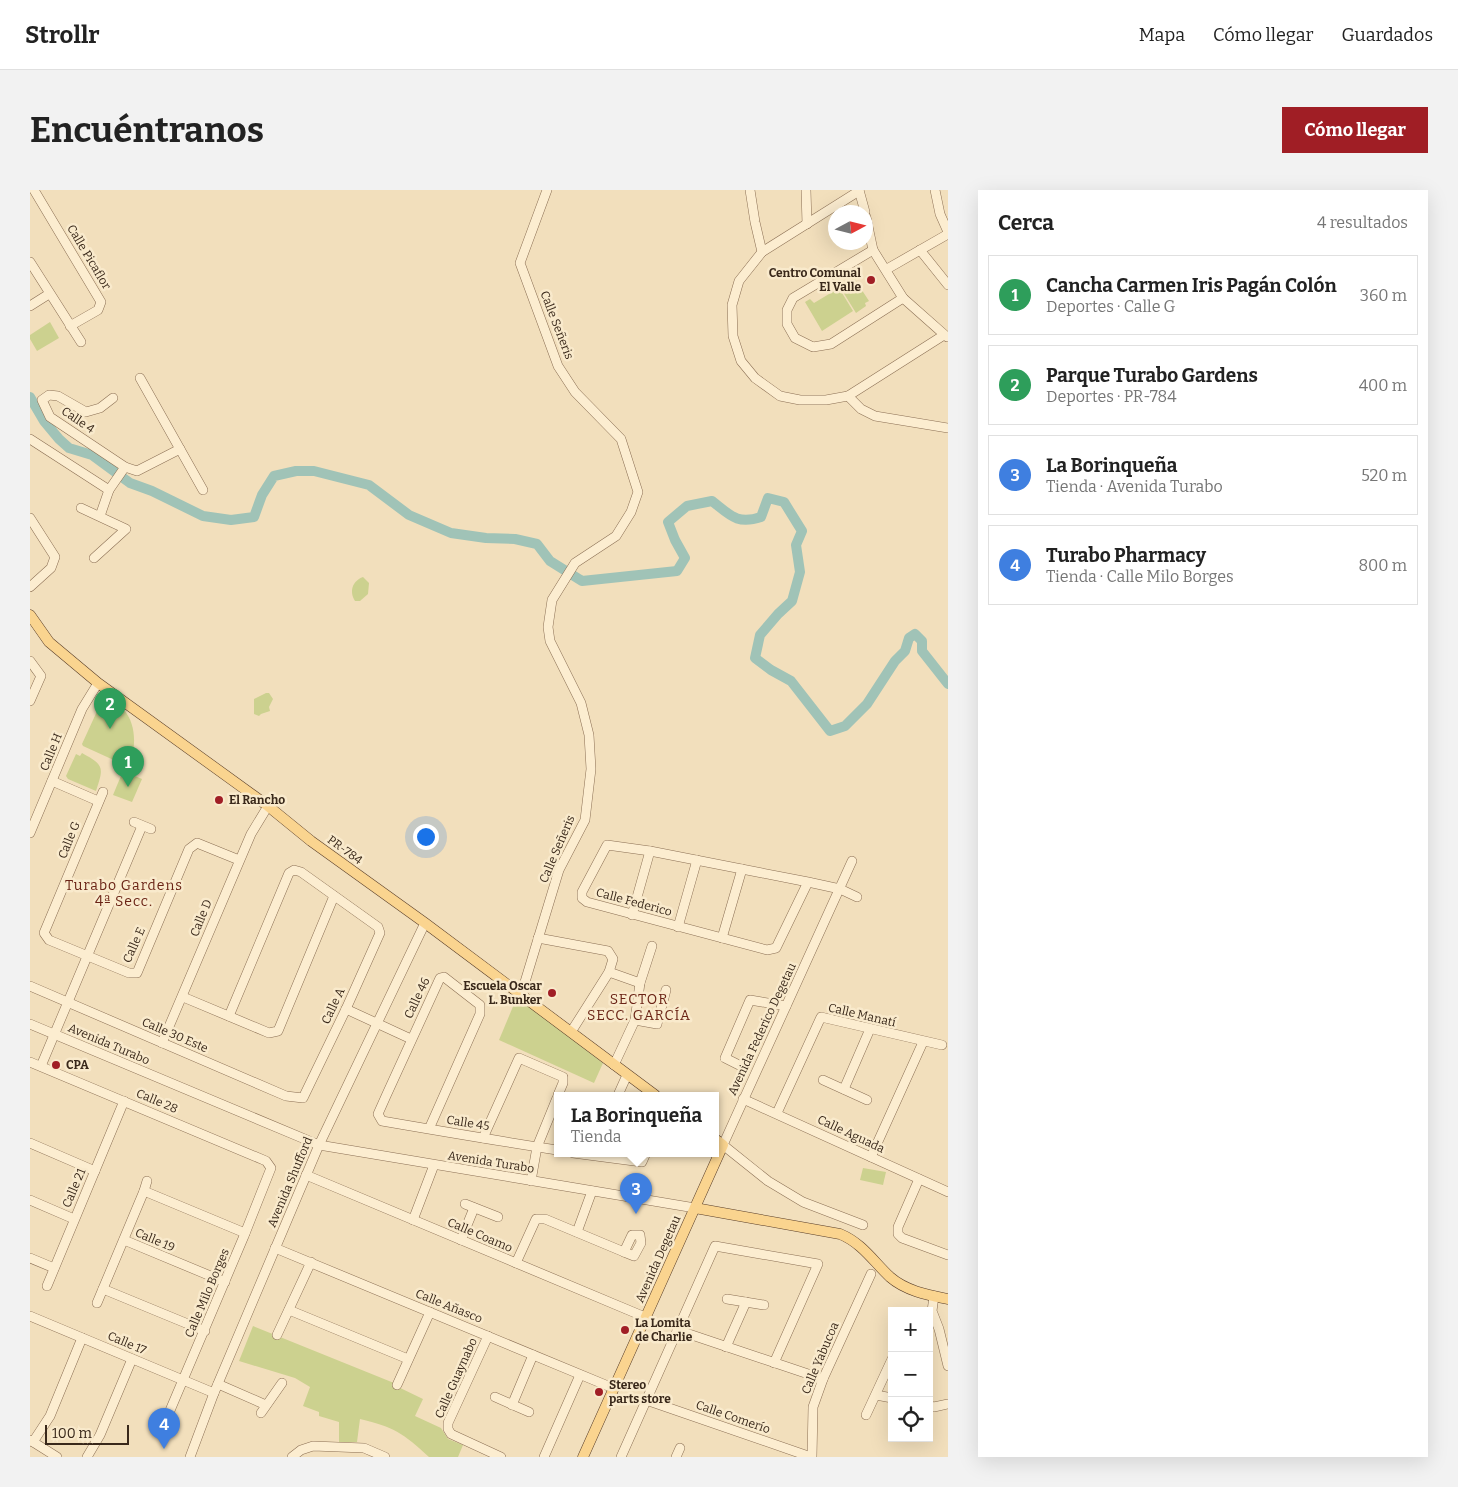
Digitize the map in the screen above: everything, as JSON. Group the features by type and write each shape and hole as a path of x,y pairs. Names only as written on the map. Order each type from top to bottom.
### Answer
{"main road":[{"name":"PR-784","path":"30,615 50,642 98,683 268,806 311,842 425,922 651,1092"},
{"name":"Avenida Federico Degetau","path":"695,1208 714,1157"},
{"name":"Avenida Turabo","path":"695,1208 840,1234 852,1239 892,1278 915,1291 948,1299"},
{"name":"Avenida Degetau","path":"583,1457 695,1208"}],"street":[{"name":"Calle Picaflor","path":"34,190 101,302 98,310 70,326"},
{"name":"Calle Señeris","path":"520,995 559,870 585,820 591,769 589,734 581,703 550,641 548,627 552,600 562,581 575,564 616,536 631,512 638,492 621,439 575,392 558,366 520,263 547,190"},
{"path":"750,190 762,252"},
{"path":"806,190 807,224"},
{"path":"862,205 859,190 762,252 739,281 732,305 733,336 741,361 756,378 780,396 800,400 826,400 848,396 946,336 903,298 887,269 873,250 793,298 787,310 786,324 795,338 812,347 831,344 903,298"},
{"path":"887,269 948,233 940,214 935,190"},
{"path":"920,250 948,286"},
{"path":"30,262 80,342"},
{"path":"30,306 49,294"},
{"path":"140,378 203,490"},
{"name":"Calle 4","path":"113,398 100,408 86,412 58,396 49,395 42,400 50,416 124,470"},
{"path":"848,396 861,409 875,416 948,428"},
{"path":"30,439 112,486"},
{"path":"100,516 112,486 124,470 137,471 180,449"},
{"path":"81,508 126,529 94,558"},
{"path":"30,518 55,556 51,568 30,587"},
{"path":"30,661 41,676 30,701"},
{"name":"Calle H","path":"30,833 82,709 98,683"},
{"path":"52,781 98,801"},
{"name":"Calle G","path":"88,957 49,940 44,933 102,792"},
{"name":"Calle D","path":"162,1043 183,997 250,834 268,806"},
{"path":"42,1066 142,826"},
{"name":"Calle E","path":"88,957 129,973 137,972 189,849 197,844 239,860"},
{"name":"Calle Federico","path":"808,882 776,948 767,950 587,902 582,898 582,892 607,846 650,851 840,888 857,897"},
{"path":"632,914 650,851"},
{"path":"678,927 697,860"},
{"name":"Avenida Federico Degetau","path":"719,1142 744,1100 852,860"},
{"path":"722,938 742,869"},
{"path":"183,997 269,1033 278,1031 334,896 301,872 294,870 289,873 229,1016"},
{"name":"Calle A","path":"307,1089 380,933 378,927 334,896"},
{"name":"Avenida Shufford","path":"190,1457 214,1393 319,1145 425,922"},
{"path":"538,938 608,951 613,959 609,972 570,1032"},
{"path":"614,1065 635,1020 640,983 652,946"},
{"path":"609,972 640,983"},
{"name":"Calle 46","path":"378,1114 440,978 444,977 480,1005 480,1014 430,1129"},
{"name":"Calle 30 Este","path":"30,986 286,1096 303,1098 307,1089"},
{"path":"635,1020 657,1024 666,990"},
{"path":"745,1068 725,1058 750,1000 786,1006"},
{"path":"346,1009 411,1039"},
{"name":"Calle Manatí","path":"777,1113 820,1017 942,1045"},
{"name":"Avenida Turabo","path":"30,1024 319,1145 695,1208"},
{"path":"844,1088 870,1029"},
{"path":"871,1157 923,1042"},
{"path":"483,1138 519,1058 563,1077 560,1092"},
{"name":"Calle 28","path":"30,1062 266,1160 271,1168"},
{"path":"619,1092 627,1074"},
{"path":"823,1080 867,1100"},
{"name":"Calle Aguada","path":"744,1100 777,1113 948,1192"},
{"name":"Calle 21","path":"46,1286 124,1101"},
{"path":"531,1181 536,1147 554,1106"},
{"name":"Calle 45","path":"378,1114 382,1121 554,1150"},
{"path":"719,1142 768,1182 803,1202 863,1224"},
{"path":"30,1143 95,1171"},
{"path":"610,1157 642,1162 644,1157"},
{"path":"413,1220 434,1165"},
{"name":"Calle Milo Borges","path":"163,1427 271,1168"},
{"name":"Calle Coamo","path":"306,1175 645,1317"},
{"path":"919,1179 898,1227 898,1234 902,1238 948,1255"},
{"name":"Calle 19","path":"147,1181 124,1240 225,1282"},
{"path":"577,1232 592,1191"},
{"path":"144,1192 245,1233"},
{"path":"30,1200 74,1219"},
{"path":"461,1240 470,1206 498,1217"},
{"path":"516,1263 536,1219 545,1219 624,1252"},
{"path":"97,1303 124,1240"},
{"path":"621,1457 715,1246 818,1264 774,1363"},
{"name":"Calle Añasco","path":"275,1248 613,1388"},
{"path":"30,1258 54,1268"},
{"path":"276,1335 311,1262"},
{"name":"Calle Yabucoa","path":"811,1457 813,1406 870,1274"},
{"path":"103,1289 204,1331"},
{"path":"934,1296 932,1311 939,1329 948,1366"},
{"path":"727,1299 764,1305"},
{"path":"726,1347 746,1302"},
{"path":"289,1310 408,1359"},
{"path":"397,1385 430,1312"},
{"name":"Calle 17","path":"31,1319 82,1338 214,1393"},
{"path":"677,1330 823,1380"},
{"name":"Calle Guaynabo","path":"488,1336 448,1423 448,1429 451,1434 501,1457"},
{"path":"57,1457 32,1441 50,1416 82,1338"},
{"path":"512,1405 533,1355"},
{"path":"87,1457 100,1435 132,1359"},
{"path":"866,1416 888,1368"},
{"path":"544,1457 580,1375"},
{"path":"218,1384 264,1409 282,1383"},
{"path":"876,1395 888,1397"},
{"path":"494,1397 528,1412"},
{"name":"Calle Comerío","path":"646,1400 811,1457"},
{"path":"933,1407 948,1404"},
{"path":"292,1457 300,1450 313,1446 364,1448 385,1457"},
{"path":"676,1457 680,1448"}],"green space":[{"path":"854,278 869,301 865,303 866,306 856,313 840,287"},
{"path":"839,288 853,311 822,331 805,302 810,299 814,303"},
{"path":"50,322 59,338 37,351 30,339 30,335"},
{"path":"363,577 369,583 368,594 360,601 355,601 352,594 354,584"},
{"path":"269,693 273,699 269,707 270,711 259,716 254,714 254,699"},
{"path":"104,696 122,708 131,723 134,745 129,767 82,744"},
{"path":"82,753 95,761 100,768 101,772 96,791 68,779 66,776 76,754 80,756"},
{"path":"123,771 142,779 132,802 113,795"},
{"path":"517,997 603,1063 594,1083 499,1040"},
{"path":"863,1168 886,1172 883,1185 860,1180"},
{"path":"253,1326 394,1383 394,1385 423,1399 415,1416 441,1428 448,1439 463,1445 458,1457 429,1457 398,1432 360,1419 357,1442 339,1442 339,1422 319,1416 319,1412 303,1406 310,1387 295,1378 239,1361"}],"waterway":[{"path":"30,397 44,421 69,448 92,455 130,483 152,491 203,516 231,520 254,517 262,495 274,476 296,471 314,471 369,485 409,515 451,533 486,538 515,539 537,544 550,561 582,581 677,571 685,558 668,522 687,506 712,501 734,517 746,520 761,517 768,498 784,502 802,531 796,545 800,572 792,601 760,635 755,658 791,681 830,731 845,726 867,704 895,661 905,651 909,638 915,634 922,641 922,651 948,684"}],"place":[{"name":"Centro Comunal El Valle","path":"871,280"},
{"name":"Parque Turabo Gardens","path":"110,729"},
{"name":"Cancha Carmen Iris Pagán Colón","path":"128,787"},
{"name":"El Rancho","path":"219,800"},
{"name":"Escuela Oscar L. Bunker","path":"552,993"},
{"name":"CPA","path":"56,1065"},
{"name":"La Borinqueña","path":"636,1214"},
{"name":"La Lomita de Charlie","path":"625,1330"},
{"name":"Stereo parts store","path":"599,1392"},
{"name":"Turabo Pharmacy","path":"164,1449"}],"district":[{"name":"Turabo Gardens 4ª Secc.","path":"124,894"},
{"name":"SECTOR SECC. GARCÍA","path":"639,1008"}]}
